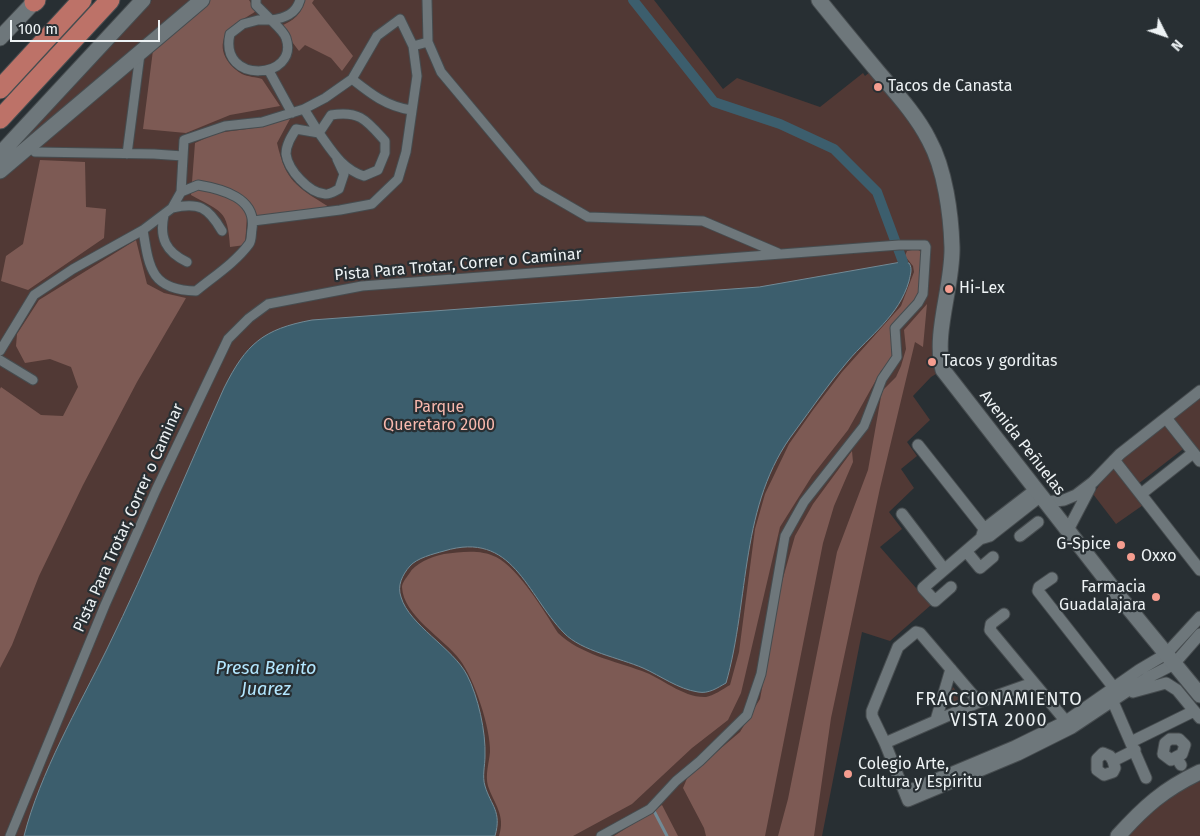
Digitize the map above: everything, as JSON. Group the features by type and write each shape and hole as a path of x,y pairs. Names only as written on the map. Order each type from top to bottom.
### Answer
{"main road":[{"path":"0,89 82,0"},
{"path":"0,119 110,0"}],"street":[{"path":"0,154 143,0"},
{"path":"0,171 202,0"},
{"path":"256,0 256,5 271,20 286,38 287,52 279,64 269,71 258,72 244,69 233,59 227,46 230,34 243,24 271,20 284,18 298,8 300,0"},
{"path":"426,0 428,42 441,72 538,188 588,217 703,221 780,254"},
{"name":"Avenida Peñuelas","path":"819,0 902,101 930,141 944,181 952,246 949,289 940,350 944,370 1041,496 1200,695"},
{"path":"0,38 35,1"},
{"path":"0,351 34,295 73,269 143,230 172,208 181,192 184,140 225,126 262,122 304,109 326,98 352,79 377,36 400,19 413,46 417,76 406,152 398,179 372,204 253,221"},
{"path":"413,46 428,42"},
{"path":"127,154 140,51"},
{"path":"269,71 292,113"},
{"path":"352,79 378,99 396,108 411,110"},
{"path":"304,109 337,159 344,174 340,189 326,195 310,190 297,176 286,155 288,141 296,129 319,132"},
{"path":"319,132 331,115 349,112 368,122 385,142 385,153 378,170 364,176 351,172 337,159"},
{"path":"35,152 183,156"},
{"path":"143,230 148,262 161,282 178,290 196,291 250,243 253,221 249,209 239,198 216,188 198,185 181,192"},
{"path":"172,208 184,206 202,207 213,216 222,231"},
{"path":"164,215 162,226 164,244 176,257 187,262"},
{"name":"Pista Para Trotar, Correr o Caminar","path":"10,836 105,605 156,490 228,340 249,318 268,304 362,286 921,243 926,247 923,294 918,304 897,326 895,337 897,348 896,360 882,379 864,426 804,502 785,536 761,674 747,714 707,755 676,781 658,801 634,819 601,836"},
{"path":"0,360 32,380"},
{"path":"951,587 935,601 923,587 985,535 1041,496 1070,497 1093,482 1114,460 1200,390"},
{"path":"1141,494 1197,457 1166,418"},
{"path":"918,445 985,535"},
{"path":"1114,460 1200,570"},
{"path":"1068,530 1093,482"},
{"path":"985,535 1041,496"},
{"path":"902,514 944,570"},
{"path":"1012,518 1021,534 1038,522"},
{"path":"966,551 977,571 993,557"},
{"path":"1052,578 1039,587 1038,592 1114,694 1146,778"},
{"path":"1004,614 991,624 990,630 1069,724"},
{"path":"1170,659 1200,617"},
{"path":"979,702 918,632 898,647 872,711 872,716 885,742 907,797 1016,750 1069,724 1114,694 1146,678 1200,634"},
{"path":"936,720 951,669"},
{"path":"1113,760 1161,728 1197,715 1177,690 1166,682 1114,694"},
{"path":"885,742 979,702 1033,683"},
{"path":"1161,728 1170,739 1179,739 1185,745 1179,761"},
{"path":"1118,836 1148,803 1176,784 1200,772"}],"green space":[{"name":"Parque Queretaro 2000","path":"152,0 654,0 723,89 737,78 820,107 863,73 865,76 875,68 903,99 944,181 952,246 943,370 931,377 913,396 930,420 907,442 917,456 901,469 914,488 889,512 902,529 880,547 931,605 890,641 862,632 822,836 0,836 0,164"},
{"path":"1200,391 1200,459 1166,418"},
{"path":"1165,421 1187,446 1138,484 1120,458"},
{"path":"1114,464 1146,503 1116,524 1093,494"},
{"path":"953,687 963,699 945,707"},
{"path":"1200,781 1200,836 1127,836 1160,805"}],"shaded area":[{"path":"210,0 249,0 256,11 230,29 223,41 224,54 231,65 242,74 262,79 280,106 230,115 186,133 143,129 153,50"},
{"path":"305,0 314,0 312,3 353,56 342,71 331,58 305,45 299,51 280,26 296,16 302,9"},
{"path":"291,117 277,143 284,167 300,188 329,207 247,217 245,245 230,247 225,218 216,209 191,195 195,143 217,133 254,128"},
{"path":"40,160 85,162 86,207 106,209 104,238 28,290 1,281 6,256 23,244"},
{"path":"136,240 147,284 164,293 186,298 137,382 83,485 39,576 12,645 0,668 0,389 1,387 41,415 63,416 78,387 71,367 50,359 25,363 16,346 17,334 39,300"},
{"path":"917,249 923,253 918,297 891,331 892,359 881,371 848,430 812,476 780,527 741,693 728,720 692,748 632,804 573,836 499,836 501,829 500,816 487,782 490,742 481,704 471,679 460,660 409,608 404,598 403,582 419,564 439,555 470,552 490,554 505,563 513,571 530,591 558,633 576,646 587,652 650,674 689,694 706,697 730,685 739,652 755,529 765,494 789,444 813,410 842,372 901,306 914,272 913,266 905,256 907,251"},
{"path":"927,304 923,347 915,342 880,488 831,718 814,836 778,836 788,799 837,552 868,470 882,391 896,377 901,366 906,349 904,330"},
{"path":"852,451 853,462 834,506 823,543 765,836 706,836 704,828 683,788 688,776 740,732 760,699 781,585 795,536 813,504"},
{"path":"662,805 678,836 614,836"}],"water":[{"name":"Presa Benito Juarez","path":"902,262 909,263 911,272 898,305 834,378 795,431 777,459 764,489 755,521 734,651 726,683 713,690 698,692 677,685 634,664 601,654 580,645 564,633 516,570 502,557 487,549 467,547 444,551 421,559 407,569 401,581 400,589 401,597 406,607 422,627 452,655 467,675 475,693 484,736 484,782 495,809 497,820 495,836 24,836 31,812 50,765 152,552 224,388 240,360 258,341 268,334 281,328 312,320 759,287"}],"waterway":[{"path":"633,0 714,102 780,124 834,149 877,192 903,262"},
{"path":"653,809 667,836"}],"place":[{"name":"Tacos de Canasta","path":"878,87"},
{"name":"Hi-Lex","path":"949,289"},
{"name":"Tacos y gorditas","path":"932,362"},
{"name":"G-Spice","path":"1121,545"},
{"name":"Oxxo","path":"1131,557"},
{"name":"Farmacia Guadalajara","path":"1156,597"},
{"name":"Colegio Arte, Cultura y Espíritu","path":"848,774"}],"district":[{"name":"FRACCIONAMIENTO VISTA 2000","path":"999,710"}]}
